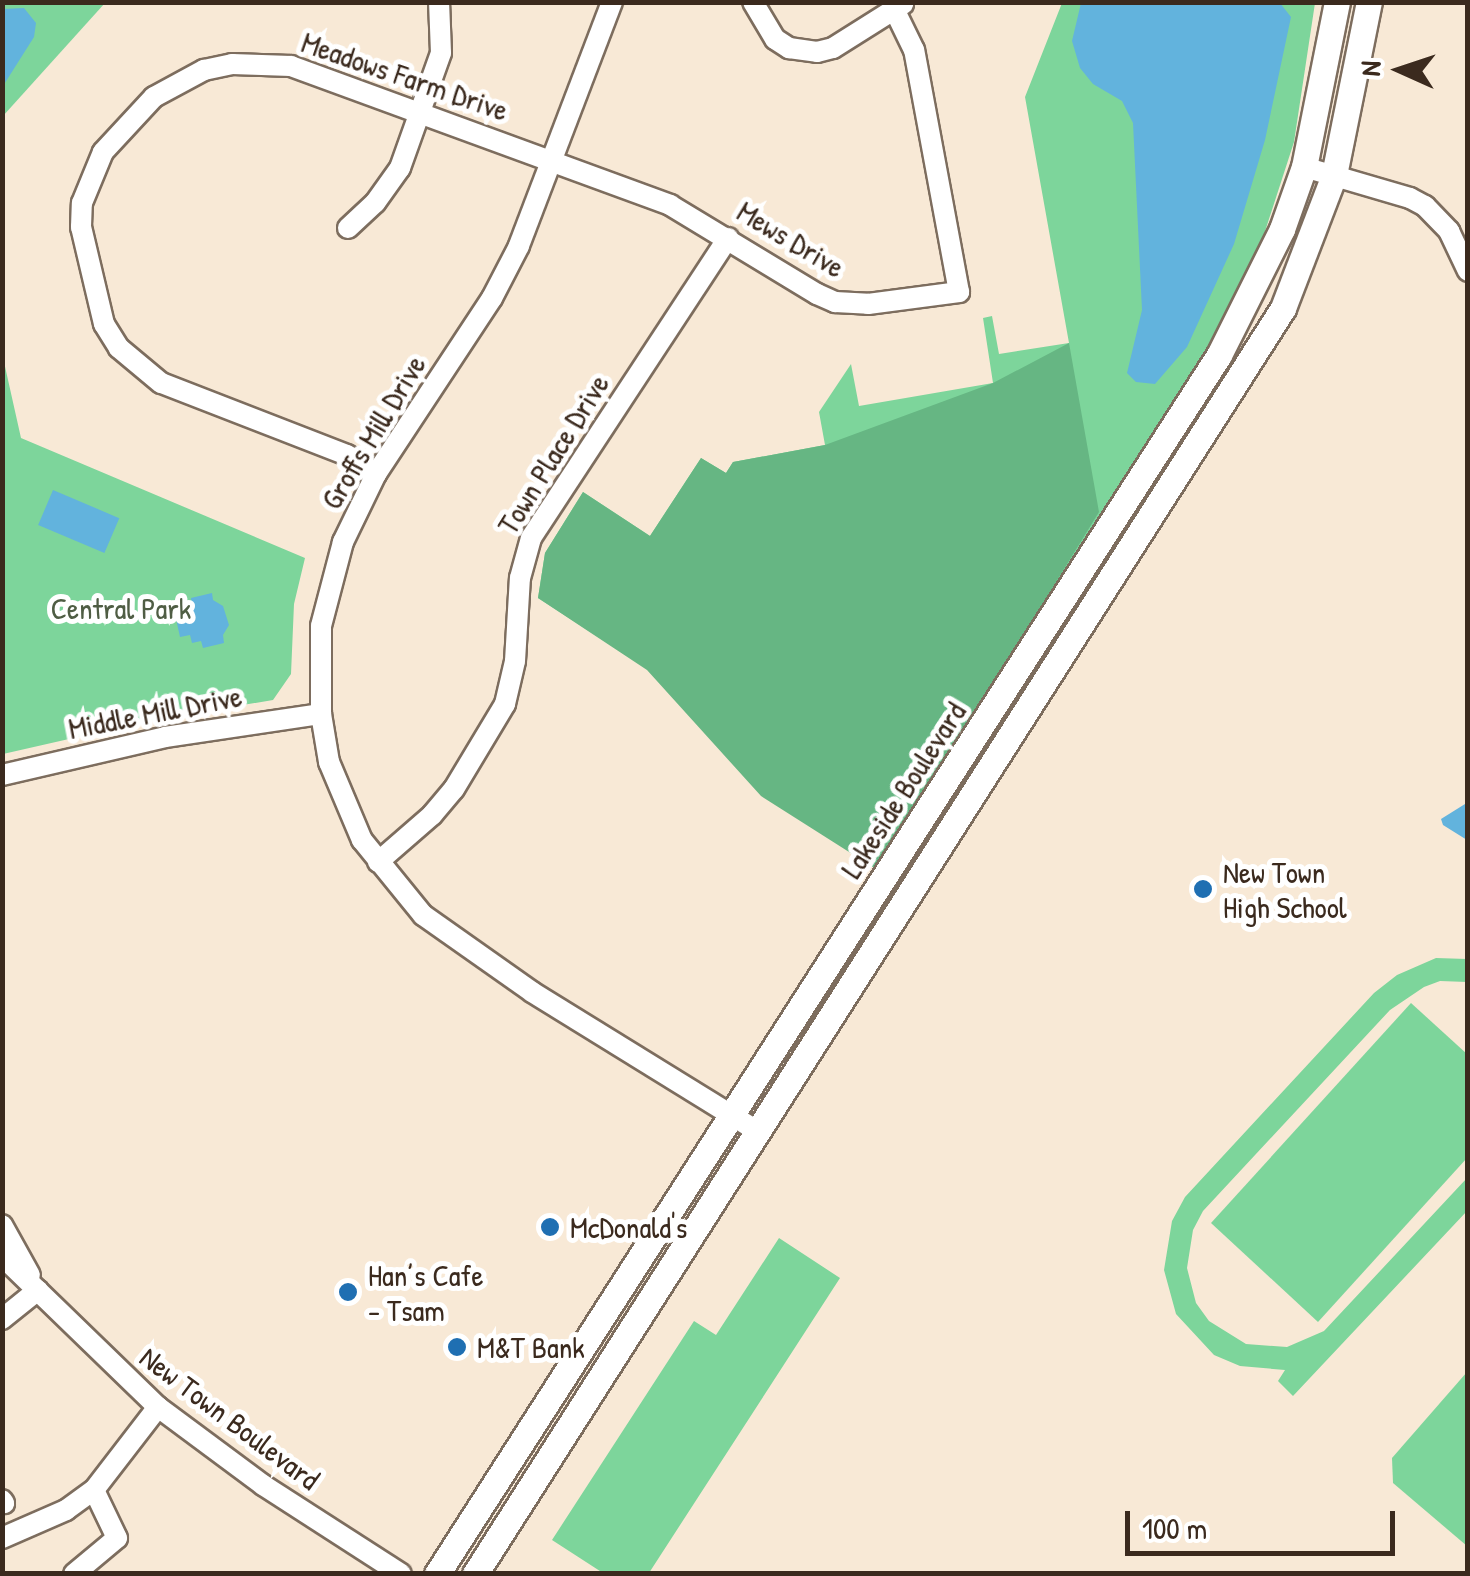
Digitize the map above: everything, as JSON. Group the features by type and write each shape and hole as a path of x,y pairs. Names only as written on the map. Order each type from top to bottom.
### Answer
{"main road":[{"name":"Lakeside Boulevard","path":"438,1574 1219,356 1267,262 1304,167 1337,2"},
{"name":"Lakeside Boulevard","path":"475,1574 1247,370 1283,308 1334,175 1368,2"}],"street":[{"path":"348,228 388,188 421,111 441,53 439,2"},
{"name":"Groffs Mill Drive","path":"612,2 553,160 492,298 376,474 343,542 329,584 318,668 321,714 339,788 362,840 422,915 452,940 759,1132"},
{"path":"754,2 775,39 789,48 817,52 833,48 900,6"},
{"name":"Mews Drive","path":"553,160 670,204 836,302 868,304 959,292 914,50 900,6"},
{"name":"Meadows Farm Drive","path":"376,474 346,455 161,383 139,368 104,324 92,291 81,227 89,177 103,152 154,97 204,70 232,64 291,66 553,160"},
{"path":"1304,167 1425,206 1449,231 1468,271"},
{"name":"Town Place Drive","path":"378,862 432,815 454,789 505,704 515,661 520,578 531,538 728,238"},
{"name":"Middle Mill Drive","path":"2,776 165,737 321,714"},
{"name":"New Town Boulevard","path":"2,1225 38,1290"},
{"name":"New Town Boulevard","path":"2,1256 158,1406 263,1486 401,1574"},
{"path":"2,1320 38,1290"},
{"path":"2,1538 66,1510 94,1490 158,1406"},
{"path":"74,1574 117,1538 94,1490"}],"green space":[{"path":"3,3 105,3 3,116"},
{"path":"1062,3 1315,3 1294,142 1256,259 1223,326 1042,609 717,714 538,598 545,553 583,492 650,536 701,458 726,473 733,462 825,445 819,412 851,364 859,406 993,383 983,318 992,316 999,354 1069,343 1025,97"},
{"path":"1069,343 1099,512 879,871 761,796 647,670 538,598 545,553 583,492 650,536 701,458 726,473 733,462 825,445 993,383"},
{"name":"Central Park","path":"2,353 21,438 305,558 294,604 291,674 273,700 148,721 3,754"},
{"path":"1436,958 1467,959 1467,982 1440,981 1390,1010 1203,1211 1193,1230 1187,1268 1196,1303 1209,1321 1246,1344 1287,1347 1324,1331 1467,1178 1467,1211 1293,1396 1278,1381 1285,1370 1240,1366 1214,1355 1176,1314 1164,1270 1172,1221 1185,1197 1374,993 1397,975"},
{"path":"1411,1003 1467,1054 1467,1158 1318,1322 1211,1223"},
{"path":"779,1238 840,1278 649,1573 603,1573 552,1540 694,1321 716,1335"},
{"path":"1467,1372 1467,1546 1393,1483 1392,1458"}],"water":[{"path":"1081,3 1280,3 1291,17 1265,140 1234,244 1187,347 1155,384 1136,382 1127,373 1142,310 1133,123 1122,101 1093,84 1080,68 1072,41"},
{"path":"24,8 36,23 34,37 3,86 3,9"},
{"path":"53,490 119,518 104,553 38,525"},
{"path":"212,593 213,600 223,606 229,625 223,635 224,643 203,648 201,641 192,643 190,635 180,637 176,619 185,617 184,609 192,607 191,598"},
{"path":"1467,793 1468,840 1443,825 1441,819 1465,804"}],"place":[{"name":"New Town High School","path":"1203,889"},
{"name":"McDonald's","path":"550,1227"},
{"name":"Han’s Cafe - Tsam","path":"348,1292"},
{"name":"M&T Bank","path":"457,1347"}]}
